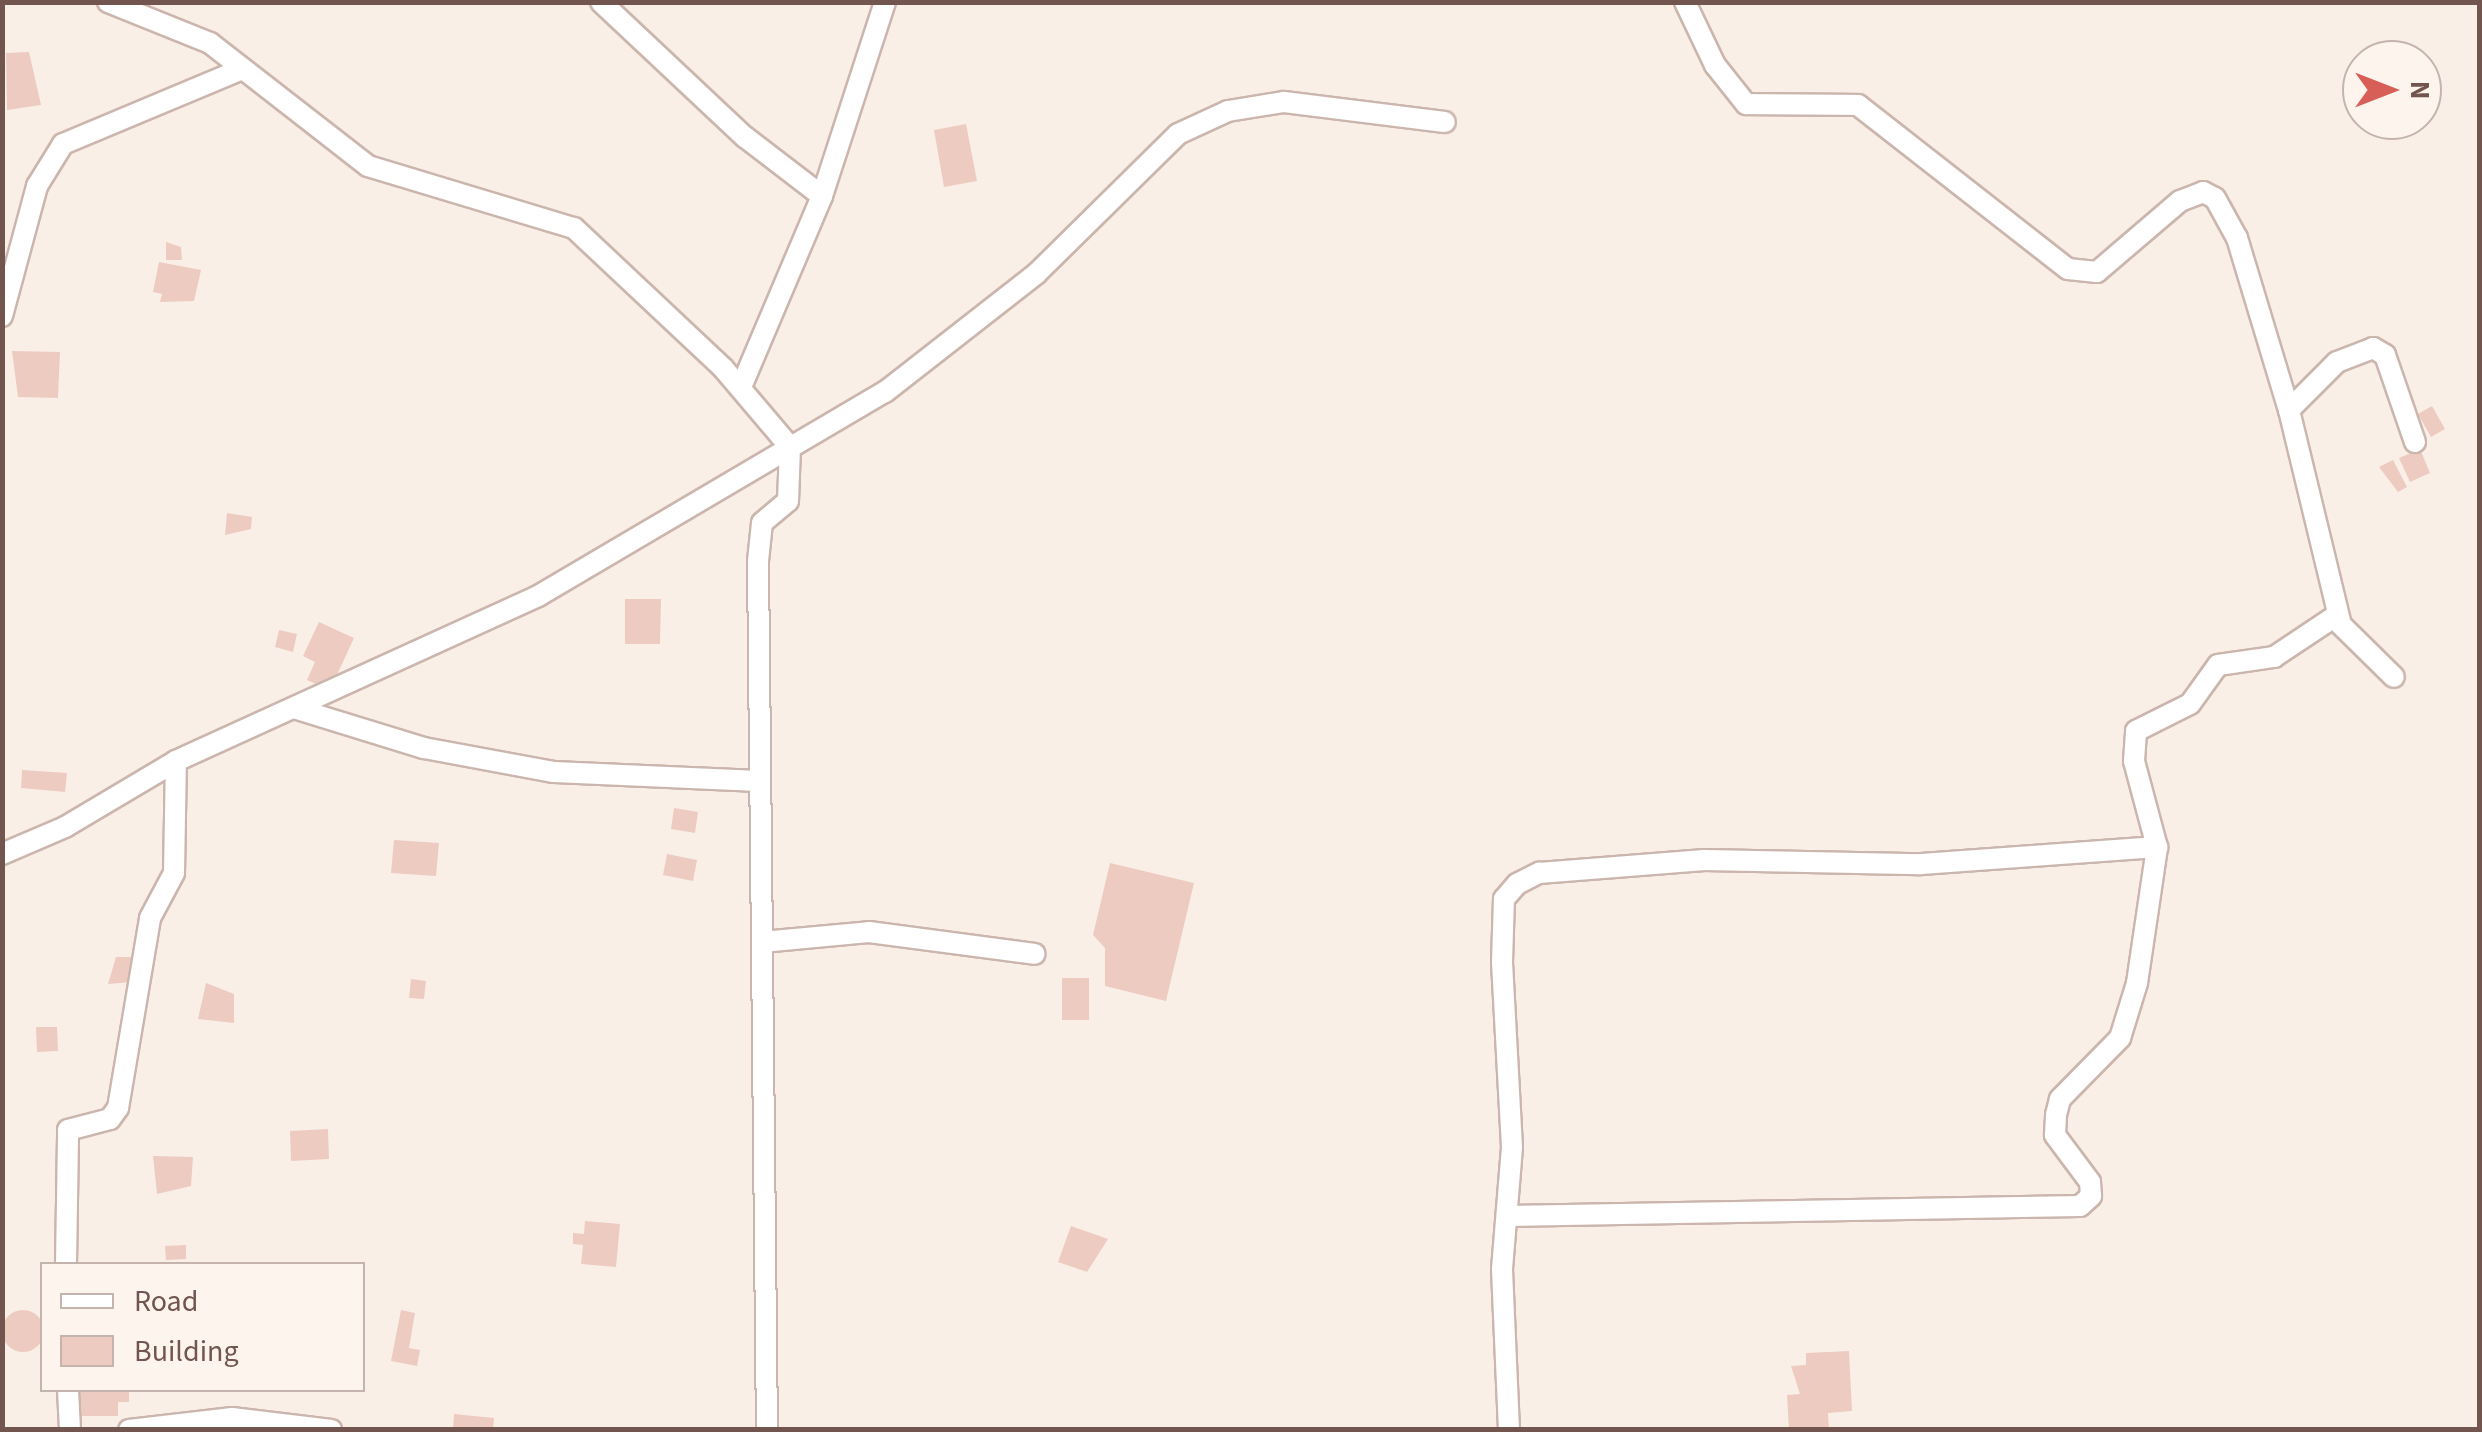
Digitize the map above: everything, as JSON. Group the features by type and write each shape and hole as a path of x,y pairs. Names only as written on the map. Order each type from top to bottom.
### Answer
{"street":[{"path":"108,2 210,43 368,166 574,228 741,387 790,447 788,501 759,534 767,1430"},
{"path":"601,2 822,196"},
{"path":"741,387 822,196 885,2"},
{"path":"1685,2 1715,64 1746,104 1858,105 2068,269 2097,272 2180,202 2210,194 2237,238 2290,410 2330,554 2337,614 2394,677"},
{"path":"2,316 37,186 63,144 242,69"},
{"path":"2,854 65,827 176,761 538,596 790,447 974,326 1178,134 1228,111 1284,102 1445,122"},
{"path":"2290,410 2337,362 2373,348 2385,355 2415,442"},
{"path":"1508,1216 2080,1206 2091,1196 2090,1182 2054,1135 2056,1115 2060,1099 2108,1056 2128,1020 2156,848 2134,761 2136,731 2190,704 2218,666 2274,657 2337,614"},
{"path":"297,708 424,748 554,772 760,782"},
{"path":"66,1262 68,1130 110,1119 118,1108 150,918 174,873 176,761"},
{"path":"1508,1430 1502,920 1504,898 1517,884 1539,873 1704,860 1921,864 2156,848"},
{"path":"762,942 868,932 1035,954"},
{"path":"68,1392 70,1430"},
{"path":"129,1430 232,1418 331,1430"}],"building":[{"path":"29,52 41,105 7,110 6,53"},
{"path":"966,124 977,181 944,187 934,130"},
{"path":"166,242 181,247 182,260 166,260"},
{"path":"159,262 201,270 194,301 160,302 162,294 153,292"},
{"path":"12,351 60,352 58,398 18,397"},
{"path":"2432,406 2445,429 2431,437 2418,414"},
{"path":"2420,449 2430,473 2410,482 2399,458"},
{"path":"2393,460 2407,487 2398,492 2379,467"},
{"path":"227,513 252,517 251,529 225,535"},
{"path":"625,599 661,599 660,644 625,644"},
{"path":"319,622 354,638 330,690 307,680 315,662 303,656"},
{"path":"279,630 297,634 293,652 275,647"},
{"path":"22,770 67,773 65,792 21,788"},
{"path":"674,808 698,812 695,833 671,829"},
{"path":"394,840 439,843 436,876 391,873"},
{"path":"667,854 697,860 693,881 663,875"},
{"path":"1110,863 1194,883 1166,1001 1105,986 1105,948 1093,935"},
{"path":"116,957 131,957 132,982 108,984"},
{"path":"1062,978 1089,978 1089,1020 1062,1020"},
{"path":"411,979 426,981 424,999 409,998"},
{"path":"206,983 234,994 234,1023 198,1019"},
{"path":"36,1027 57,1027 58,1051 37,1052"},
{"path":"328,1129 329,1159 291,1161 290,1131"},
{"path":"153,1156 193,1157 191,1186 157,1194"},
{"path":"585,1221 620,1224 616,1267 581,1264 583,1245 573,1244 573,1233 584,1234"},
{"path":"1071,1226 1108,1239 1087,1272 1058,1262"},
{"path":"186,1245 186,1259 166,1260 165,1246"},
{"path":"23,1310 38,1316 38,1346 23,1352 8,1346 2,1331 8,1316"},
{"path":"401,1310 415,1313 409,1348 420,1350 417,1366 391,1361"},
{"path":"1849,1351 1852,1411 1828,1413 1829,1430 1789,1430 1787,1395 1800,1394 1791,1366 1806,1365 1806,1353"},
{"path":"80,1392 129,1392 129,1402 118,1402 118,1416 76,1416"},
{"path":"454,1414 494,1418 493,1430 453,1430"}]}
